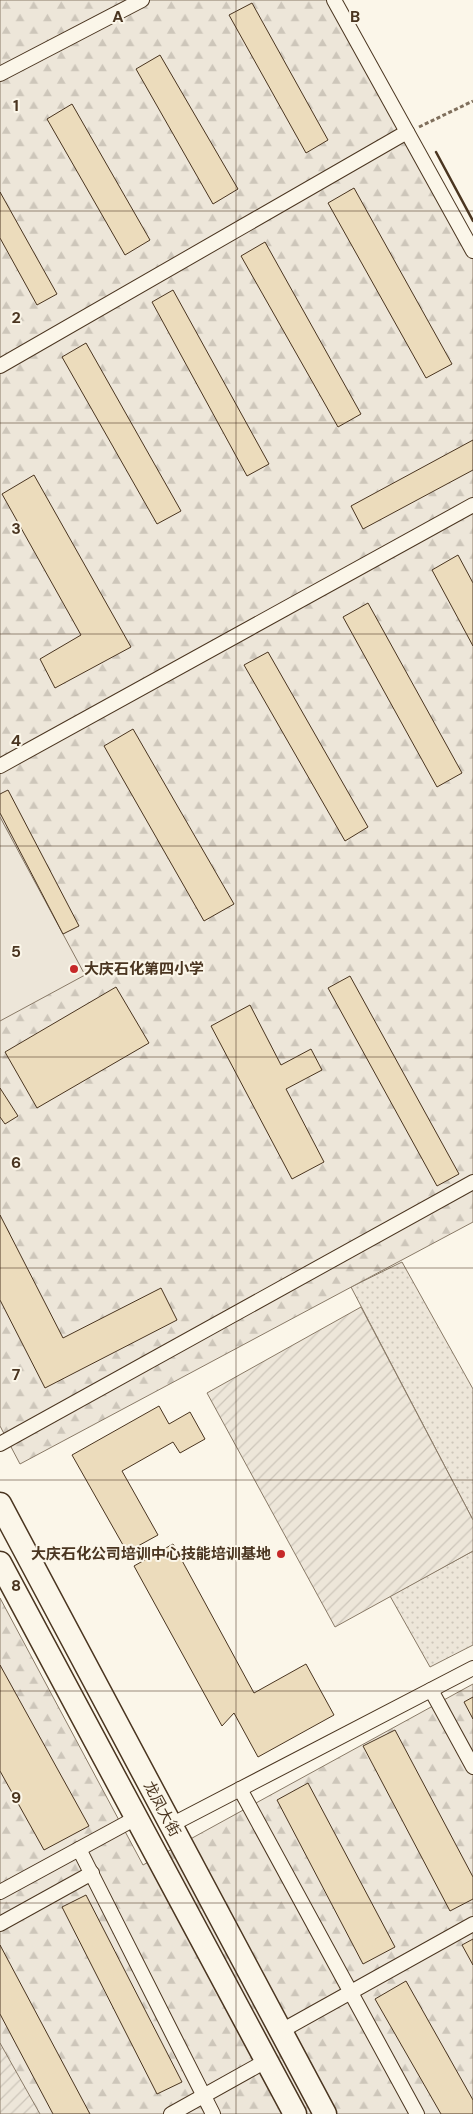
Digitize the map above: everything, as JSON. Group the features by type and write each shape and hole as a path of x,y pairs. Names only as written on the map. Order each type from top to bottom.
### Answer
{"main road":[{"name":"龙凤大街","path":"0,1504 325,2114"},
{"name":"龙凤大街","path":"0,1563 295,2114"}],"street":[{"path":"0,74 142,0"},
{"path":"334,0 473,251"},
{"path":"0,366 407,132"},
{"path":"0,766 473,505"},
{"path":"0,1444 473,1182"},
{"path":"171,1825 473,1668"},
{"path":"431,1690 473,1768"},
{"path":"240,1790 417,2114"},
{"path":"0,1892 136,1818"},
{"path":"79,1849 213,2114"},
{"path":"0,1924 92,1873"},
{"path":"281,2031 473,1924"},
{"path":"171,2114 266,2060"}],"path":[{"path":"407,132 473,101"}],"green space":[{"path":"0,0 334,0 473,252 473,1222 20,1464 0,1426"},
{"path":"0,817 85,975 0,1021"},
{"path":"402,1262 473,1389 473,1520 351,1287"},
{"path":"361,1307 473,1520 473,1551 335,1627 207,1393"},
{"path":"473,1551 473,1645 430,1667 390,1596"},
{"path":"0,1598 143,1865 473,1684 473,2114 0,2114"},
{"path":"0,2043 40,2114 0,2114"}],"building":[{"path":"252,3 328,140 306,153 229,15"},
{"path":"160,55 238,189 213,204 136,69"},
{"path":"72,104 150,240 125,255 47,119"},
{"path":"354,188 452,364 426,378 328,203"},
{"path":"0,192 57,294 37,305 0,238"},
{"path":"265,242 361,414 338,427 241,256"},
{"path":"173,290 269,464 247,476 152,302"},
{"path":"86,343 181,511 157,524 62,357"},
{"path":"473,440 473,470 363,529 351,506"},
{"path":"34,475 131,647 55,688 40,659 81,635 2,494"},
{"path":"458,555 473,583 473,646 432,570"},
{"path":"368,603 462,773 437,787 343,617"},
{"path":"268,652 368,827 345,841 244,665"},
{"path":"133,729 234,904 204,921 104,746"},
{"path":"8,790 79,926 63,934 0,813 0,794"},
{"path":"350,976 459,1174 437,1186 328,988"},
{"path":"116,987 149,1043 37,1108 5,1052"},
{"path":"250,1005 281,1065 311,1049 322,1070 286,1089 324,1162 292,1179 211,1026"},
{"path":"0,1088 18,1116 5,1124 0,1117"},
{"path":"0,1215 63,1338 161,1288 177,1320 45,1388 0,1300"},
{"path":"159,1406 169,1424 190,1412 205,1439 180,1453 173,1442 122,1471 158,1535 127,1552 72,1455"},
{"path":"173,1544 254,1693 306,1664 334,1715 258,1757 234,1713 222,1726 134,1566"},
{"path":"0,1665 89,1826 44,1850 0,1771"},
{"path":"473,1697 473,1719 464,1702"},
{"path":"395,1730 473,1877 473,1899 450,1911 363,1746"},
{"path":"308,1783 395,1947 363,1964 277,1800"},
{"path":"86,1895 182,2082 157,2094 62,1907"},
{"path":"473,1939 473,1965 462,1945"},
{"path":"0,1945 90,2114 53,2114 0,2014"},
{"path":"406,1981 473,2100 473,2114 441,2114 375,1999"}],"wall":[{"path":"436,152 473,221"}],"place":[{"name":"大庆石化第四小学","path":"74,969"},
{"name":"大庆石化公司培训中心技能培训基地","path":"281,1554"}]}
